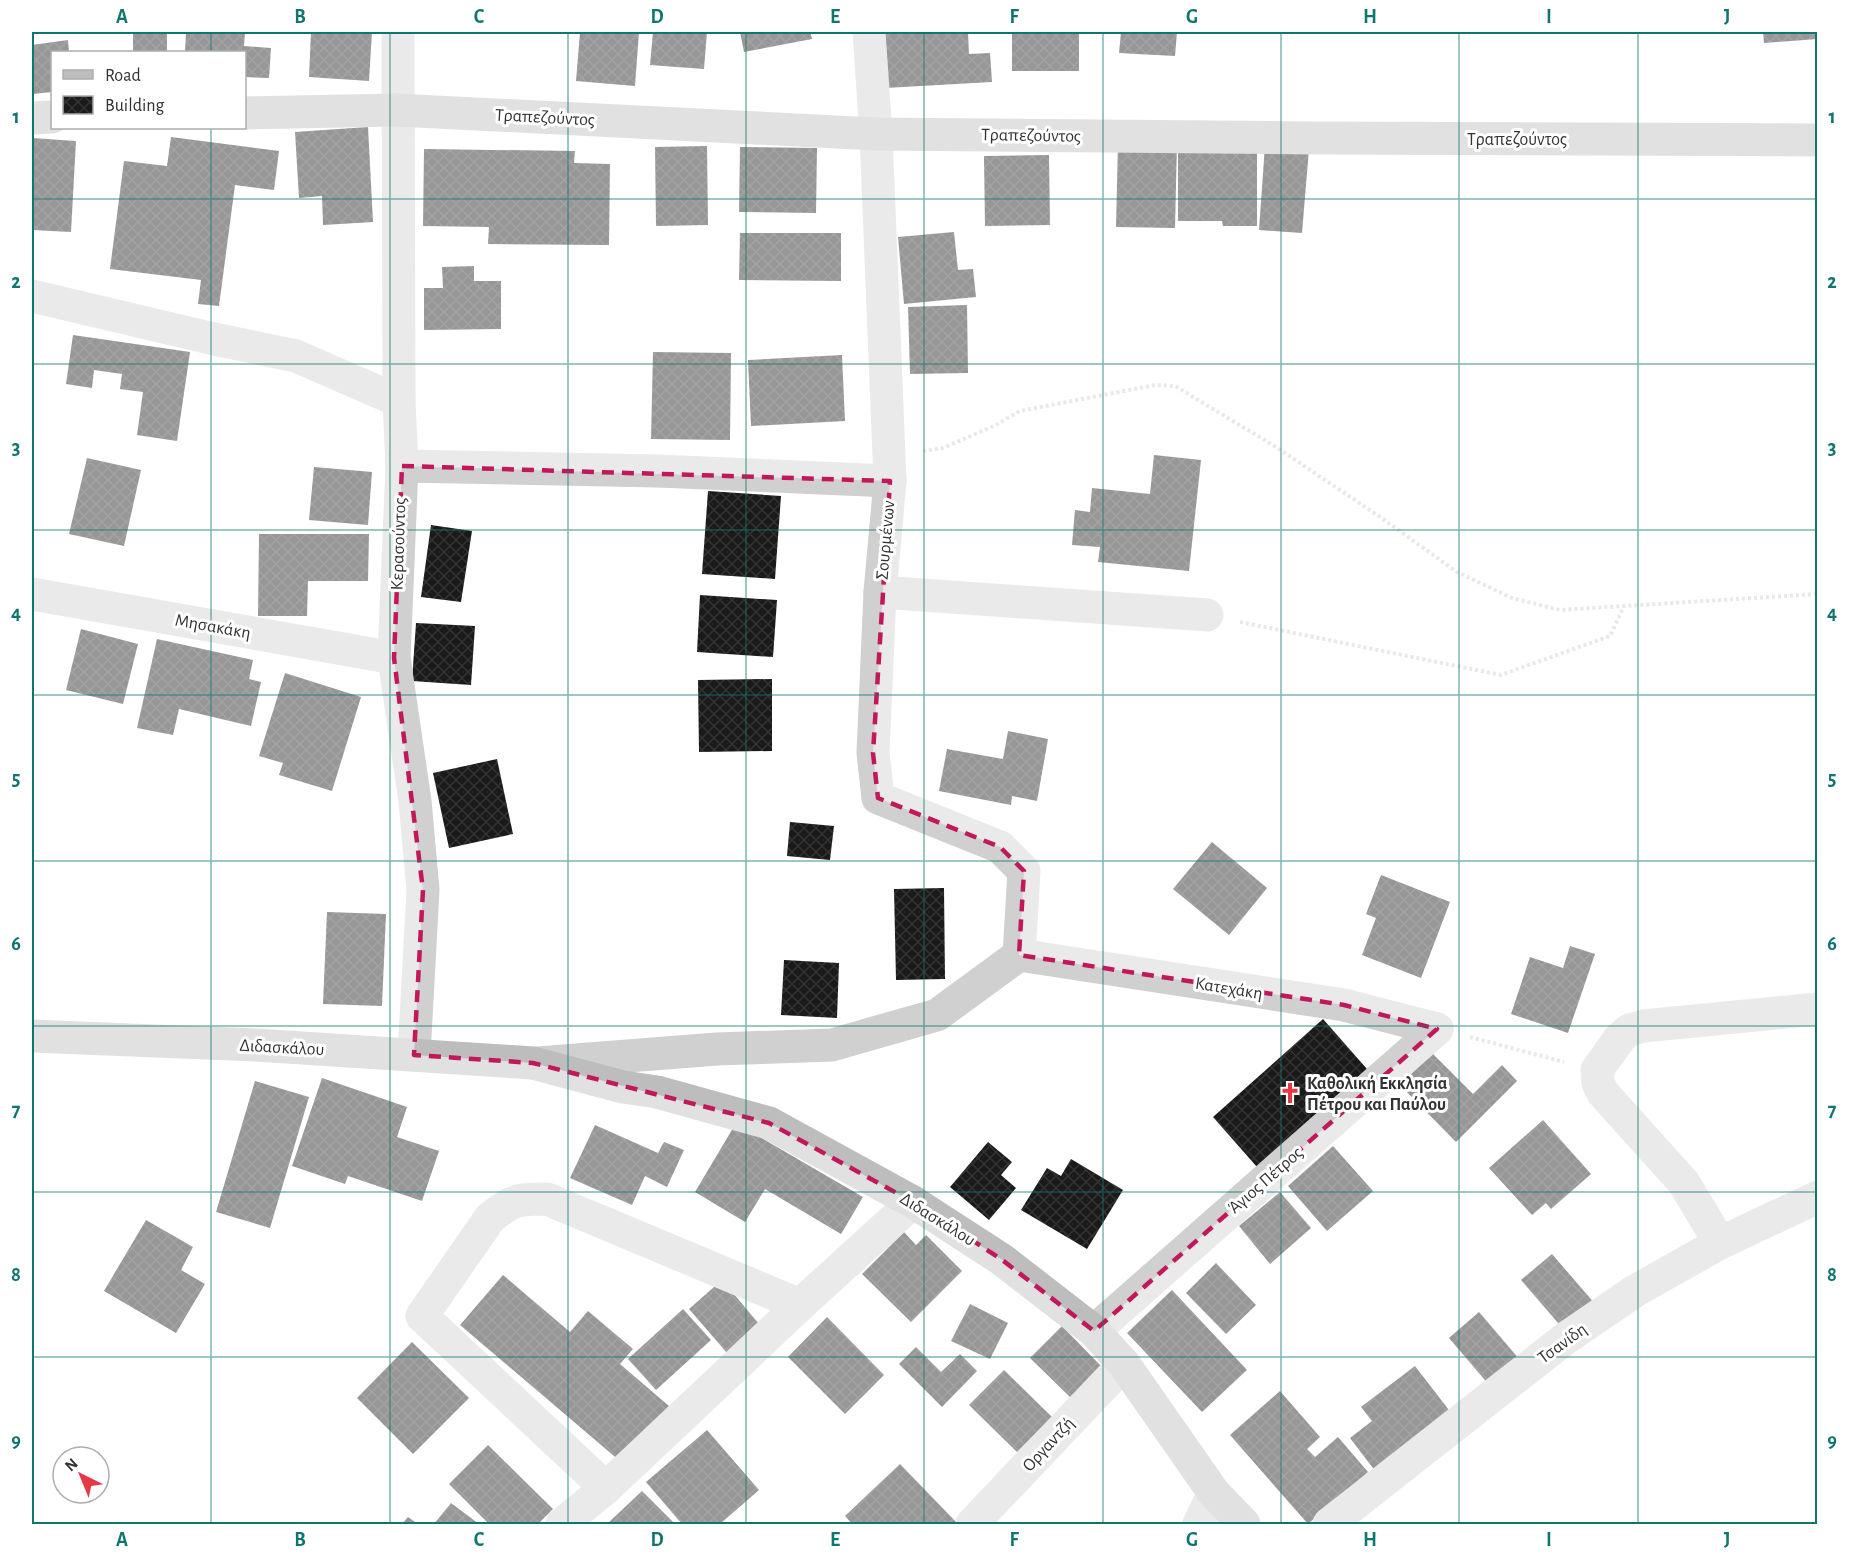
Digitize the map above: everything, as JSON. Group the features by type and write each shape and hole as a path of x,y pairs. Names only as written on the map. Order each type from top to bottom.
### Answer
{"street":[{"name":"Κερασούντος","path":"398,32 399,401 402,466 394,658 415,801 423,890 414,1055"},
{"name":"Σουρμένων","path":"869,32 876,134 890,468 880,592 873,753 878,798 1000,847 1024,871 1019,955"},
{"name":"Τραπεζούντος","path":"246,113 397,110 876,134 1818,140"},
{"path":"32,118 51,117"},
{"path":"32,296 296,356 399,401"},
{"path":"402,466 658,471 890,468"},
{"path":"880,592 1207,615"},
{"name":"Μησακάκη","path":"32,594 394,658"},
{"name":"Κατεχάκη","path":"1019,955 1344,1005 1437,1029"},
{"name":"Διδασκάλου","path":"32,1036 256,1045 533,1063 717,1049 832,1045 937,1015 1019,955"},
{"path":"1720,1243 1684,1183 1603,1094 1598,1083 1597,1071 1620,1038 1629,1030 1643,1026 1818,1009"},
{"name":"Άγιος Πέτρος","path":"1094,1331 1437,1029"},
{"name":"Διδασκάλου","path":"533,1063 623,1087 657,1092 769,1123 913,1202 1001,1259 1094,1331 1124,1364 1215,1493 1244,1524"},
{"name":"Τσανίδη","path":"1329,1524 1566,1338 1635,1292 1720,1243 1818,1197"},
{"path":"606,1488 422,1316 490,1218 505,1206 519,1199 547,1199 800,1305"},
{"path":"562,1524 606,1488 913,1202"},
{"name":"Οργαντζή","path":"972,1524 1124,1364"},
{"path":"1199,1524 1215,1493"}],"path":[{"path":"890,468 994,426 1020,411 1155,385 1175,386 1276,447 1457,572 1512,598 1560,610 1818,594"},
{"path":"1207,615 1501,675 1610,636 1624,606"},
{"path":"1437,1029 1597,1071"}],"highlighted area":[{"path":"402,466 890,481 873,753 878,798 1000,847 1024,871 1019,955 1344,1005 1437,1029 1094,1331 1001,1259 913,1202 769,1123 533,1063 414,1055 423,890 394,658"}],"building":[{"path":"133,32 167,32 167,51 133,51"},
{"path":"186,32 245,32 244,46 271,48 269,78 246,77 246,51 185,51"},
{"path":"311,32 372,32 369,81 309,77"},
{"path":"580,32 639,32 635,86 576,81"},
{"path":"653,32 707,32 704,69 650,65"},
{"path":"740,32 810,32 812,39 744,52"},
{"path":"882,32 968,32 969,54 990,53 992,82 885,88"},
{"path":"1012,32 1079,32 1079,71 1012,71"},
{"path":"1121,32 1177,32 1175,56 1119,53"},
{"path":"1763,32 1816,32 1817,39 1764,43"},
{"path":"68,40 69,51 51,51 51,92 33,94 32,45"},
{"path":"368,127 373,222 323,225 322,196 299,198 295,132"},
{"path":"171,137 279,151 274,190 235,185 219,306 198,304 201,280 110,269 124,161 167,166"},
{"path":"32,138 76,141 71,232 32,230"},
{"path":"1118,141 1177,142 1175,228 1116,227"},
{"path":"1265,145 1309,149 1302,233 1259,230"},
{"path":"707,146 708,225 656,226 655,147"},
{"path":"1257,146 1257,226 1223,226 1222,221 1178,221 1178,147"},
{"path":"740,147 817,148 816,213 739,212"},
{"path":"424,149 575,151 574,163 610,164 609,245 488,244 489,227 423,226"},
{"path":"1049,155 1050,225 985,226 984,156"},
{"path":"954,232 958,270 973,269 976,297 904,304 898,237"},
{"path":"740,233 841,233 841,281 739,280"},
{"path":"474,266 474,281 501,281 501,329 424,330 424,288 443,288 442,267"},
{"path":"967,305 968,373 910,374 908,307"},
{"path":"73,335 190,352 177,441 137,435 143,392 120,389 122,374 94,370 92,388 66,384"},
{"path":"653,352 731,353 730,440 651,439"},
{"path":"842,355 845,421 751,426 748,360"},
{"path":"1154,455 1201,460 1189,571 1098,562 1100,547 1072,545 1075,510 1090,512 1092,488 1150,494"},
{"path":"87,458 141,470 124,546 69,534"},
{"path":"314,467 372,472 368,525 309,520"},
{"path":"708,491 781,496 775,579 702,574"},
{"path":"431,525 472,531 461,602 421,597"},
{"path":"259,534 369,534 368,581 308,581 307,616 258,616"},
{"path":"700,595 777,600 773,657 697,652"},
{"path":"416,623 475,626 471,685 412,681"},
{"path":"81,629 138,644 123,704 66,690"},
{"path":"157,639 253,660 249,679 261,682 251,726 179,709 173,735 137,728"},
{"path":"285,673 361,697 332,791 279,775 283,763 259,756"},
{"path":"772,679 772,751 699,752 698,680"},
{"path":"1008,731 1048,739 1037,801 1012,796 1011,805 939,791 947,749 1003,759"},
{"path":"497,759 513,834 449,848 433,773"},
{"path":"790,822 834,826 830,860 787,856"},
{"path":"1212,842 1267,888 1229,935 1173,889"},
{"path":"1381,875 1450,902 1421,978 1362,955 1376,918 1366,914"},
{"path":"944,888 945,979 896,980 894,889"},
{"path":"327,912 386,914 382,1006 323,1004"},
{"path":"1570,946 1595,954 1568,1033 1511,1014 1530,957 1563,968"},
{"path":"784,960 839,963 837,1018 781,1015"},
{"name":"Καθολική Εκκλησία Πέτρου και Παύλου","path":"1323,1019 1367,1069 1257,1167 1213,1117"},
{"path":"1432,1053 1473,1094 1502,1065 1517,1081 1456,1142 1400,1085"},
{"path":"322,1078 407,1107 397,1137 439,1151 422,1201 348,1176 345,1184 292,1166"},
{"path":"255,1081 309,1097 270,1228 216,1212"},
{"path":"1543,1120 1591,1174 1551,1209 1546,1203 1532,1215 1489,1168"},
{"path":"736,1123 863,1197 841,1234 765,1189 745,1222 695,1192"},
{"path":"595,1125 658,1153 664,1142 684,1150 667,1187 645,1176 632,1205 570,1178"},
{"path":"988,1142 1012,1162 1001,1175 1016,1188 989,1220 950,1187"},
{"path":"1333,1146 1373,1191 1327,1231 1288,1186"},
{"path":"1071,1159 1123,1190 1087,1249 1021,1210 1047,1168 1061,1176"},
{"path":"1280,1192 1311,1228 1270,1264 1239,1226"},
{"path":"146,1220 193,1247 181,1270 205,1284 176,1333 104,1291"},
{"path":"904,1232 916,1245 926,1235 962,1271 911,1322 862,1274"},
{"path":"1552,1254 1596,1305 1565,1331 1521,1280"},
{"path":"1216,1263 1256,1305 1226,1334 1186,1293"},
{"path":"503,1275 570,1332 588,1311 633,1349 620,1364 669,1406 621,1462 460,1325"},
{"path":"722,1280 760,1325 727,1353 689,1309"},
{"path":"1172,1290 1247,1370 1202,1412 1127,1333"},
{"path":"970,1304 1008,1323 990,1359 951,1341"},
{"path":"683,1309 711,1340 656,1390 628,1359"},
{"path":"1479,1312 1520,1360 1490,1386 1449,1338"},
{"path":"827,1317 884,1375 845,1414 788,1357"},
{"path":"1062,1326 1102,1367 1071,1398 1030,1358"},
{"path":"412,1342 469,1398 413,1454 357,1398"},
{"path":"916,1347 941,1372 960,1354 977,1371 942,1407 899,1364"},
{"path":"1415,1366 1452,1414 1376,1472 1350,1438 1372,1421 1361,1407"},
{"path":"1004,1370 1052,1417 1017,1452 969,1405"},
{"path":"1280,1391 1320,1437 1307,1449 1315,1457 1338,1437 1368,1472 1308,1524 1230,1435"},
{"path":"707,1430 759,1490 720,1524 682,1524 646,1482"},
{"path":"488,1445 553,1509 538,1524 489,1524 449,1484"},
{"path":"900,1464 958,1524 852,1524 845,1516"},
{"path":"642,1491 675,1524 607,1524"},
{"path":"451,1503 479,1524 434,1524"},
{"path":"408,1517 418,1524 402,1524"}],"place":[{"name":"Καθολική Εκκλησία Πέτρου και Παύλου","path":"1290,1093"}]}
